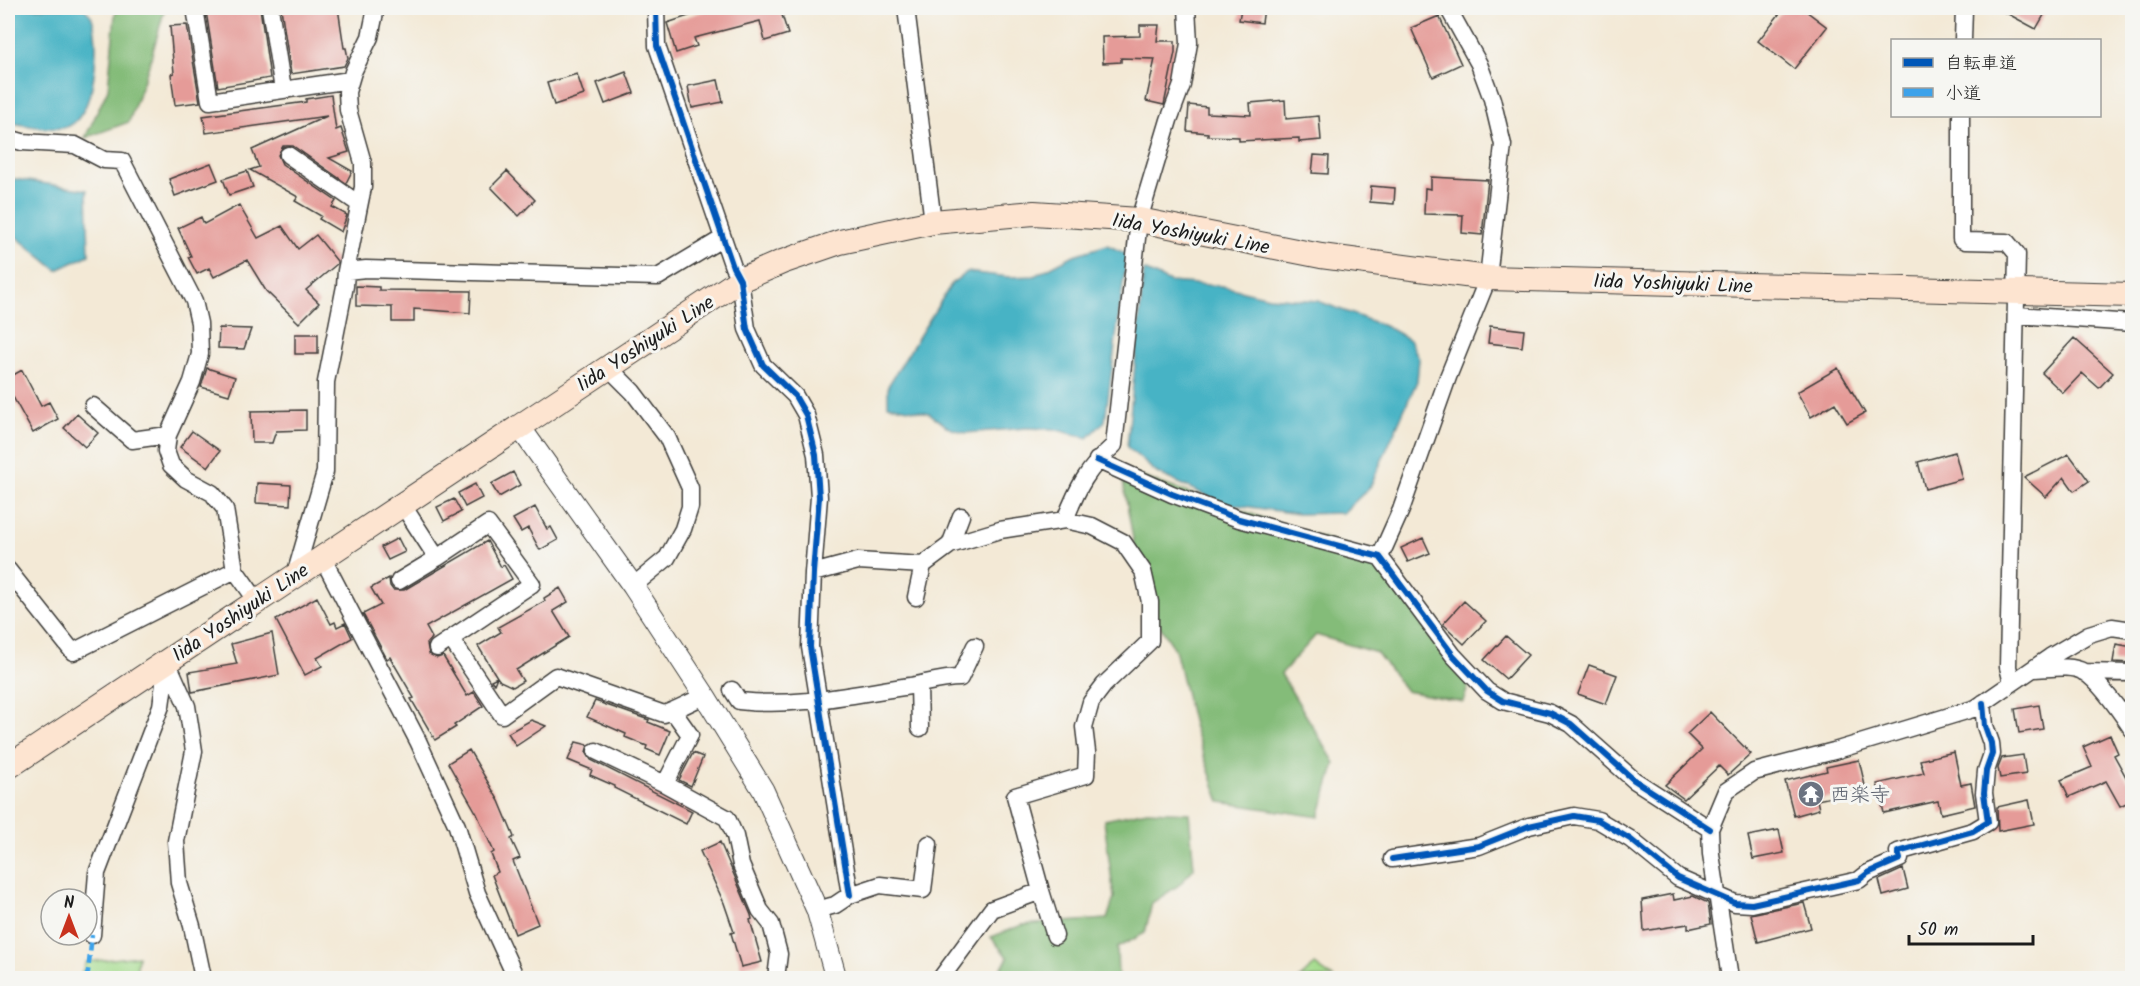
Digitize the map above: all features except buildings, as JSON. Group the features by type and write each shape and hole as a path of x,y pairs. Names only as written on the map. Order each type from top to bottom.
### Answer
{"main road":[{"name":"Iida Yoshiyuki Line","path":"8,767 740,280 782,262 840,242 933,222 1035,213 1139,220 1322,256 1488,278 2017,304 2133,295"}],"street":[{"path":"195,8 210,101 350,80"},
{"path":"270,8 283,90"},
{"path":"295,575 325,472 326,382 363,187 363,163 348,110 347,92 350,80 370,37 376,8"},
{"path":"657,8 657,46 733,267 740,280 747,329 763,365 795,396 806,415 816,455 819,498 810,647 850,895"},
{"path":"906,8 933,222"},
{"path":"1065,520 1080,485 1097,460 1114,445 1139,220 1169,120 1182,86 1189,42 1187,8"},
{"path":"1380,557 1401,510 1448,378 1488,278 1503,145 1492,99 1479,64 1448,8"},
{"path":"1963,39 1964,8"},
{"path":"1961,117 1961,239 1965,242 2007,242 2017,254 2008,667 2012,683"},
{"path":"8,138 22,142 75,145 104,160 122,161 140,192 194,301 199,323 200,354 192,382 168,435 166,451 171,465 186,479 212,493 225,508 235,570 257,601"},
{"path":"288,155 359,204"},
{"path":"346,271 366,269 658,277 723,238"},
{"path":"2017,304 2133,323"},
{"path":"608,367 633,392 667,437 690,488 690,507 667,558 633,586"},
{"path":"93,406 132,440 168,435"},
{"path":"519,426 633,586 763,789 817,910 836,978"},
{"path":"1097,460 1172,494 1239,519 1380,557 1453,655 1487,691 1503,701 1550,713 1571,724 1634,780 1710,829"},
{"path":"402,504 437,558"},
{"path":"950,545 961,516"},
{"path":"813,573 858,561 923,565 950,545 1000,530 1065,520 1092,526 1123,542 1143,571 1149,602 1150,641 1104,685 1091,702 1084,727 1087,752 1086,775 1015,796 1055,936"},
{"path":"399,581 488,524 532,584 444,644 502,715 556,676 664,714 705,696"},
{"path":"322,557 418,741 452,815 477,893 516,978"},
{"path":"916,597 923,565"},
{"path":"8,570 73,652 235,570"},
{"path":"1730,978 1710,829 1726,791 1754,771 1834,751 1976,708 2089,633 2112,627 2133,630"},
{"path":"732,690 739,701 759,703 819,699 960,678 975,646"},
{"path":"96,887 97,873 161,706 167,661"},
{"path":"167,661 187,706 194,751 176,841 179,883 192,926 203,978"},
{"path":"2032,670 2063,668 2083,672 2133,673"},
{"path":"2083,672 2098,686 2133,729"},
{"path":"919,684 920,728"},
{"path":"1392,859 1479,846 1529,826 1574,816 1598,820 1630,839 1678,878 1735,903 1752,904 1859,880 1868,873 1899,859 1898,852 1973,831 1988,822 1984,793 1986,771 1992,754 1985,726 1983,703"},
{"path":"665,784 690,735 673,711"},
{"path":"596,751 665,784 727,818 735,836 741,865 760,910 771,924 779,954 776,978"},
{"path":"817,910 835,905 850,895 880,885 923,890 929,844"},
{"path":"941,978 992,909 1041,891"}],"green space":[{"path":"118,8 165,8 149,65 129,122 85,138 108,89 115,15"},
{"path":"1121,470 1380,557 1472,675 1463,702 1406,691 1377,653 1316,635 1281,674 1335,763 1319,817 1220,802 1193,725 1175,649 1144,602"},
{"path":"1147,811 1189,813 1194,868 1179,885 1152,903 1145,933 1117,948 1118,978 994,978 1008,958 991,937 1022,925 1107,919 1114,898 1104,820"},
{"path":"138,956 136,978 79,978 86,962"},
{"path":"1315,965 1333,978 1300,978"}],"water":[{"path":"8,8 83,8 91,15 96,45 93,80 83,112 74,123 58,128 8,122"},
{"path":"8,178 87,190 89,255 57,270 14,235 8,261"},
{"path":"1107,245 1127,254 1105,421 1088,438 1053,429 1026,428 966,433 949,428 929,413 888,405 888,386 952,283 967,272 1009,277 1034,276 1074,255"},
{"path":"1144,270 1170,282 1222,286 1269,297 1318,301 1387,327 1410,340 1419,359 1417,381 1370,487 1343,513 1298,514 1223,503 1157,473 1127,447"}],"marked path":[{"path":"86,978 91,947"}],"cycle path":[{"path":"656,8 657,46 733,267 740,280 747,329 763,365 795,396 806,415 816,455 819,497 810,647 850,895"},
{"path":"1097,460 1172,494 1239,519 1380,557 1453,655 1487,691 1503,701 1550,713 1571,724 1634,780 1710,829"},
{"path":"1392,859 1479,846 1529,826 1574,816 1598,820 1630,839 1678,878 1735,903 1752,904 1859,880 1868,873 1900,859 1898,852 1973,831 1988,822 1984,793 1986,771 1992,754 1985,726 1983,703"}],"place":[{"name":"西楽寺","path":"1811,794"}]}
